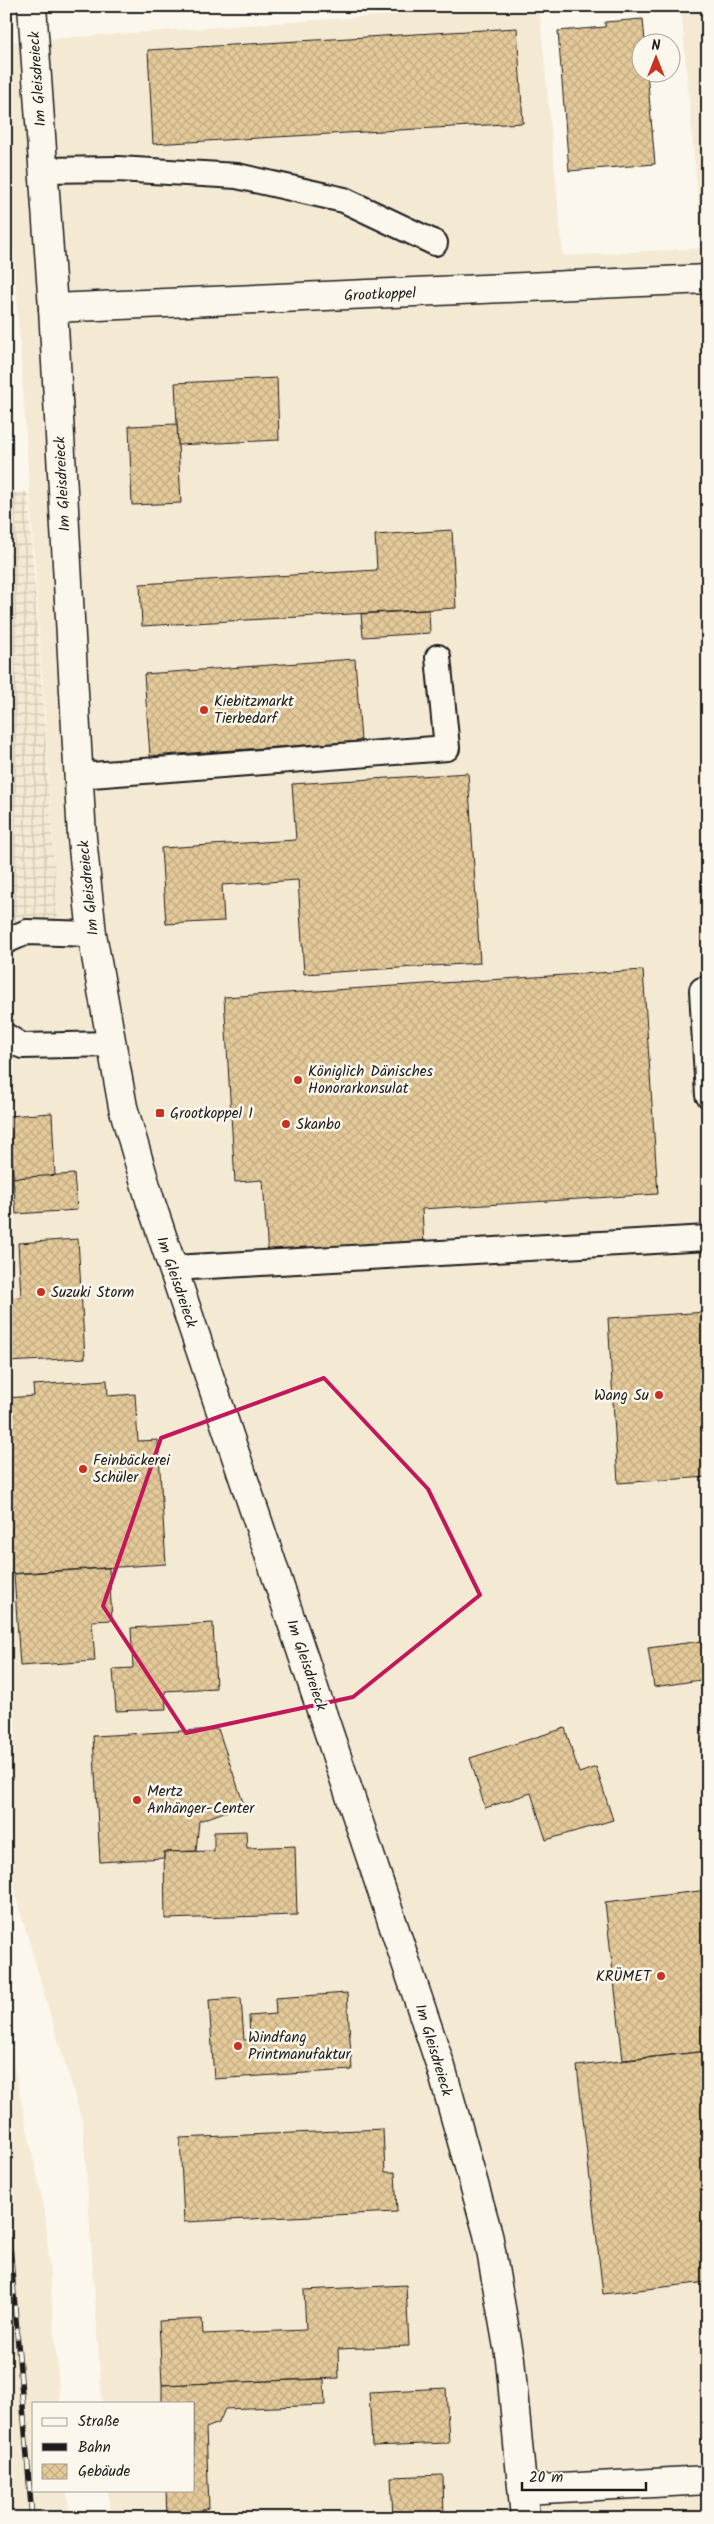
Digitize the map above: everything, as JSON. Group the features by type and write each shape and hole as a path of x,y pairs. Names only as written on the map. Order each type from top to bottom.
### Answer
{"street":[{"name":"Im Gleisdreieck","path":"32,6 53,308 82,838 92,934 123,1106 150,1200 441,2067 488,2234 510,2359 524,2490 525,2518"},
{"name":"Grootkoppel","path":"53,308 708,279"},
{"path":"524,2490 708,2480"}],"lane":[{"path":"43,170 118,168 237,176 344,200 435,243"},
{"path":"78,776 447,748 438,657"},
{"path":"6,941 27,932 92,934"},
{"path":"702,990 708,1095"},
{"path":"6,1036 22,1046 112,1044"},
{"path":"173,1268 708,1238"}],"highlighted area":[{"path":"324,1378 428,1489 480,1595 353,1697 186,1733 103,1606 161,1438"}],"shaded area":[{"path":"539,6 563,256 702,248 681,6 708,6 708,2518 110,2518 108,2492 195,2492 195,2402 102,2402 83,2124 6,1864 6,934 59,931 6,137 6,42"},
{"path":"28,492 59,931 6,934 6,493"},
{"path":"6,2030 45,2212 60,2402 32,2402 32,2492 67,2492 70,2518 6,2518"}],"building":[{"path":"620,6 670,6 670,8 621,12"},
{"path":"643,19 644,32 632,32 632,82 648,82 655,164 569,171 558,31 605,27 605,22"},
{"path":"517,28 523,123 153,144 148,50"},
{"path":"277,378 279,440 178,445 175,383"},
{"path":"177,424 181,503 132,505 129,426"},
{"path":"452,530 456,608 142,626 140,584 377,570 375,535"},
{"path":"429,610 430,633 363,637 361,614"},
{"path":"355,659 361,741 150,756 144,674"},
{"path":"468,773 480,963 304,974 298,880 222,885 224,921 166,924 161,848 296,840 292,784"},
{"path":"643,970 658,1194 422,1209 424,1246 268,1256 263,1180 235,1182 224,997"},
{"path":"52,1113 55,1176 13,1178 8,1116"},
{"path":"6,1116 8,1116 15,1193 6,1193"},
{"path":"74,1174 77,1210 16,1214 13,1178"},
{"path":"78,1239 85,1358 6,1362 6,1298 21,1297 18,1243"},
{"path":"708,1312 708,1477 618,1483 608,1318"},
{"name":"Feinbäckerei Schüler","path":"107,1380 108,1396 135,1394 138,1441 158,1440 166,1564 6,1574 6,1398 34,1396 33,1385"},
{"path":"109,1568 112,1620 92,1621 95,1661 20,1666 14,1574"},
{"path":"213,1623 216,1688 165,1691 166,1709 116,1711 113,1669 133,1668 131,1628"},
{"path":"702,1641 707,1679 654,1687 648,1648"},
{"path":"565,1728 579,1773 596,1767 613,1820 546,1840 531,1793 485,1808 470,1758"},
{"path":"218,1729 244,1805 199,1821 196,1851 164,1852 164,1858 100,1862 93,1736"},
{"path":"246,1831 247,1848 295,1846 297,1915 165,1919 164,1852 214,1851 214,1832"},
{"name":"KRÜMET","path":"708,1890 708,2051 623,2060 605,1902"},
{"path":"347,1993 352,2070 214,2079 209,2000 241,1998 244,2040 250,2040 249,2016 276,2014 275,1998"},
{"path":"708,2051 708,2282 603,2294 577,2066"},
{"path":"383,2129 385,2172 395,2172 397,2212 184,2222 180,2138"},
{"path":"406,2285 409,2346 338,2349 339,2378 162,2385 159,2321 202,2319 203,2334 306,2330 304,2290"},
{"path":"324,2379 325,2405 225,2409 219,2423 206,2428 209,2508 179,2518 167,2518 166,2492 195,2492 195,2402 162,2402 162,2385"},
{"path":"446,2388 449,2443 372,2446 369,2392"},
{"path":"443,2475 444,2518 393,2518 391,2477"}],"railway":[{"path":"6,2196 32,2518"}],"place":[{"name":"Kiebitzmarkt Tierbedarf","path":"204,710"},
{"name":"Königlich Dänisches Honorarkonsulat","path":"298,1080"},
{"name":"Grootkoppel 1","path":"160,1113"},
{"name":"Skanbo","path":"286,1124"},
{"name":"Suzuki Storm","path":"41,1292"},
{"name":"Wang Su","path":"659,1395"},
{"name":"Feinbäckerei Schüler","path":"83,1469"},
{"name":"Mertz Anhänger-Center","path":"137,1800"},
{"name":"KRÜMET","path":"661,1976"},
{"name":"Windfang Printmanufaktur","path":"238,2046"}]}
